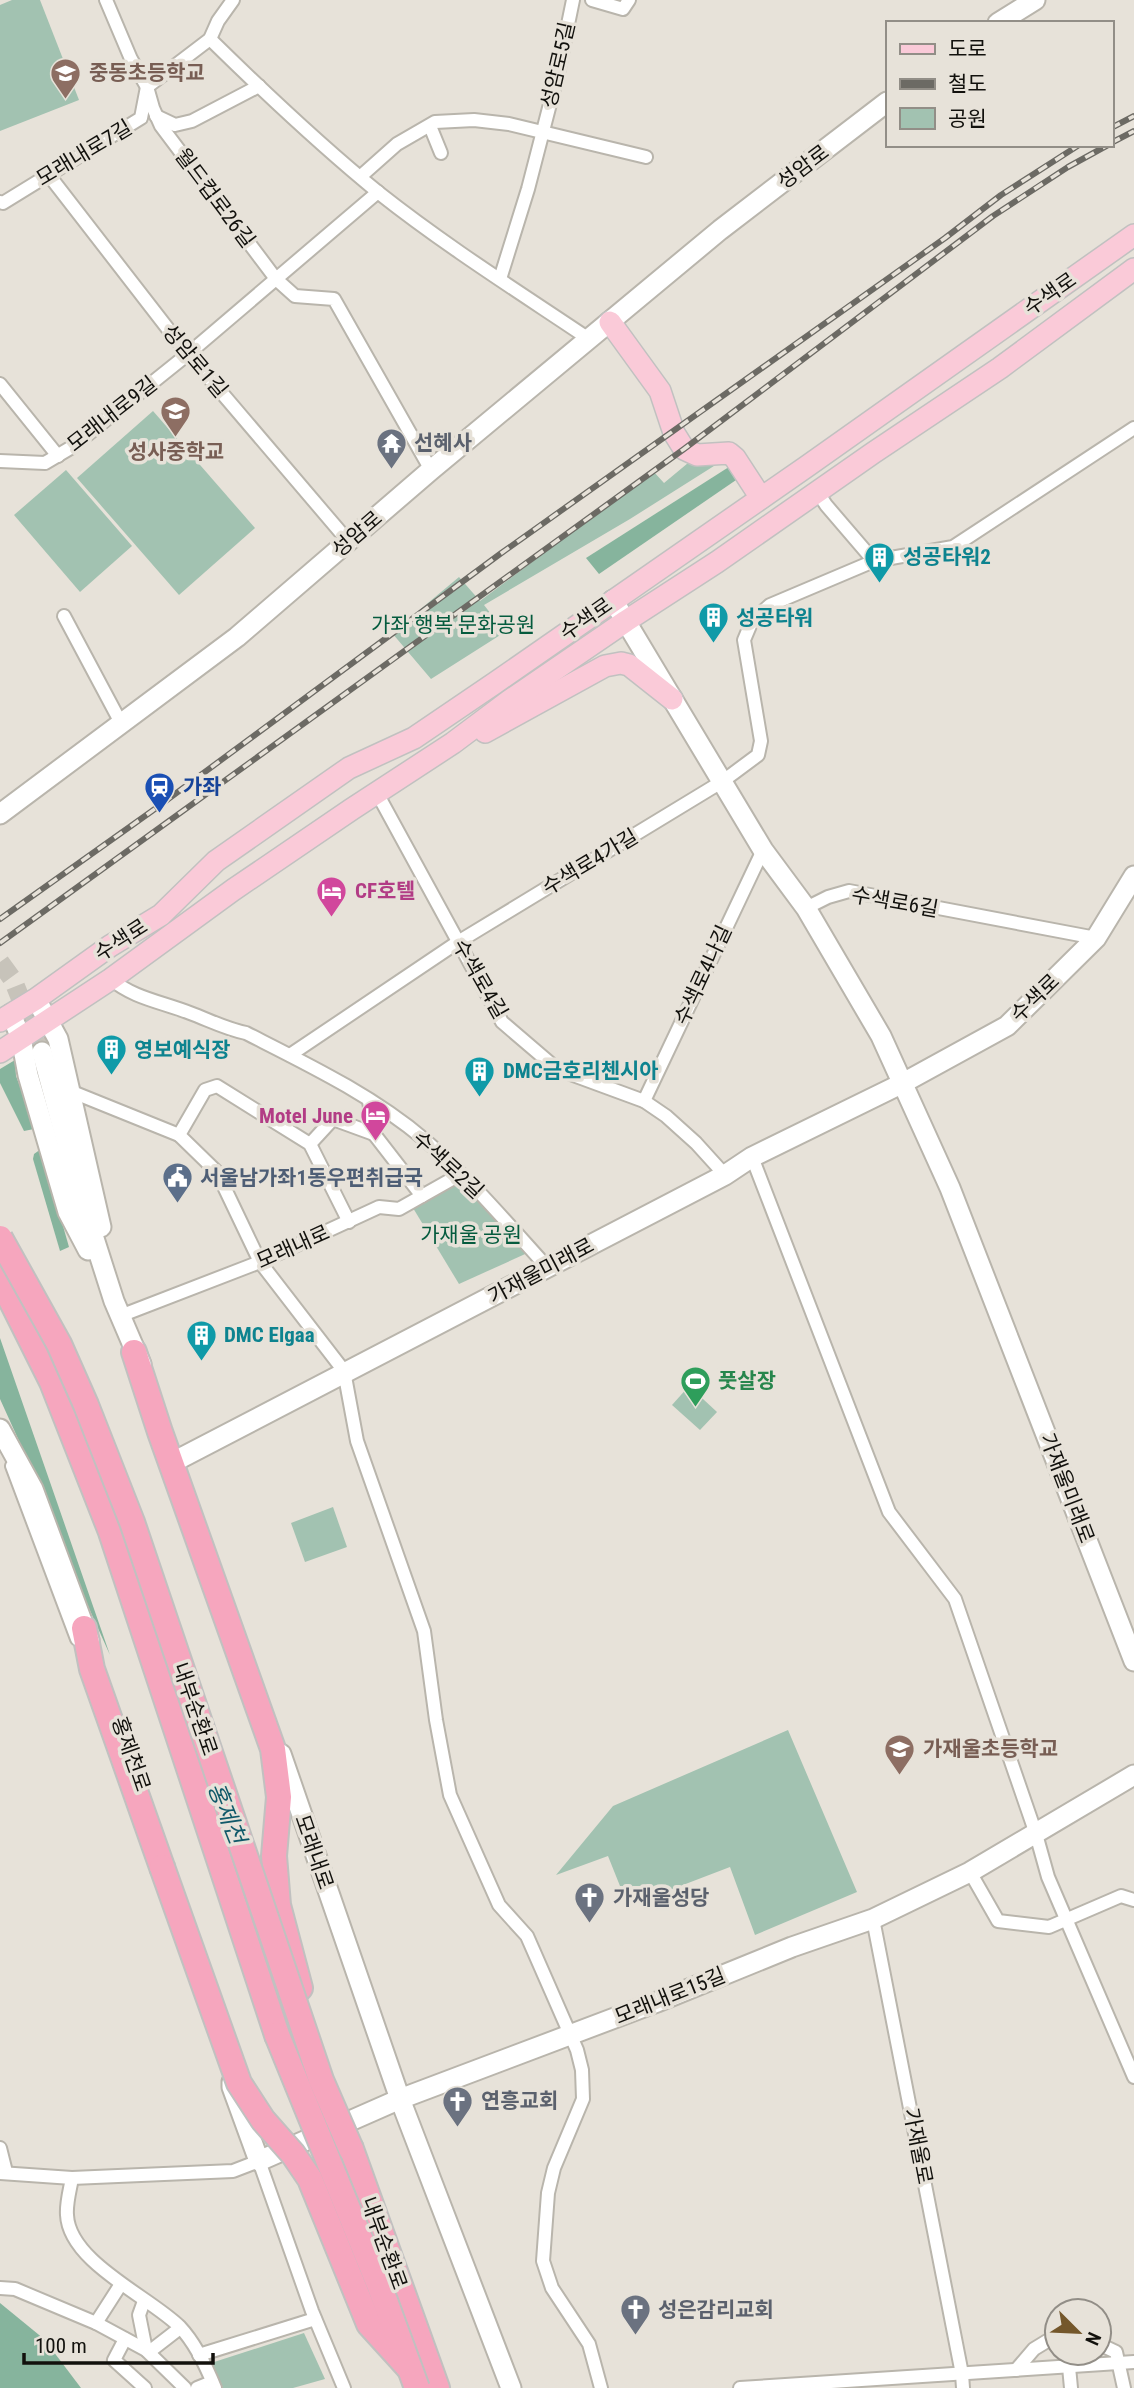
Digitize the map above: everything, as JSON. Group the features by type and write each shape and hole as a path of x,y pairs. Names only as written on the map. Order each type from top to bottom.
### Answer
{"highway":[{"name":"내부순환로","path":"0,1238 58,1344 86,1405 132,1522 321,2080 351,2149 437,2388"},
{"name":"내부순환로","path":"0,1278 52,1382 111,1532 278,2035 380,2287 413,2378"},
{"path":"134,1352 272,1749 279,1797 274,1856 278,1905 321,2080"},
{"path":"84,1628 92,1668 239,2082 263,2120 293,2154 310,2179 369,2324 413,2378"}],"main road":[{"path":"1001,21 1035,0"},
{"name":"성암로","path":"0,814 237,637 431,470 720,230 886,103"},
{"name":"수색로","path":"5,1017 161,915 216,861 349,768 414,738 761,498 1134,234"},
{"name":"수색로","path":"0,1052 111,979 233,890 453,743 509,701 1000,368 1134,269"},
{"path":"610,322 660,391 674,433 684,449 697,455 729,453 761,498"},
{"path":"613,600 763,850 806,908"},
{"path":"453,743 487,732 605,666 629,664 672,699"},
{"name":"수색로","path":"903,1083 1007,1026 1096,938 1134,876"},
{"name":"가재울미래로","path":"806,908 881,1036 950,1188 1134,1661"},
{"path":"36,999 58,1039 96,1201 117,1308"},
{"path":"5,1017 20,1039 68,1212 117,1308"},
{"name":"모래내로","path":"42,1052 83,1207 117,1308 134,1352 160,1398 178,1459 264,1696 281,1757 400,2099 511,2388"},
{"path":"28,1075 33,1062 43,1055 55,1056 63,1064"},
{"name":"가재울미래로","path":"178,1459 725,1175 752,1157 903,1083"},
{"name":"홍제천로","path":"0,1431 33,1489 234,2046 232,2087 260,2161"},
{"name":"모래내로15길","path":"260,2161 400,2099 873,1919 970,1872 1134,1775"}],"street":[{"name":"월드컵로26길","path":"106,0 166,134 276,279"},
{"path":"147,87 210,39 218,21 233,0"},
{"name":"성암로5길","path":"500,279 543,131 573,0"},
{"path":"592,0 623,9 629,0"},
{"path":"210,39 378,192 589,339"},
{"path":"156,116 175,125 192,121 259,86"},
{"name":"모래내로7길","path":"0,202 4,203 141,118 147,87"},
{"path":"360,176 397,144 435,122 474,120 543,131 646,157"},
{"path":"430,126 441,153"},
{"name":"성암로1길","path":"48,174 188,354 348,541"},
{"name":"모래내로9길","path":"0,461 45,463 72,447 188,354 378,192"},
{"path":"276,279 295,296 334,299 431,470"},
{"path":"0,384 58,456"},
{"path":"723,781 758,755 761,741 744,640 752,621 770,605 874,561 953,547 1134,428"},
{"path":"817,491 874,561"},
{"path":"64,616 121,723"},
{"name":"수색로4가길","path":"458,942 723,781"},
{"name":"수색로4길","path":"377,793 502,1022 557,1069 643,1101 666,1116 725,1175"},
{"name":"수색로4나길","path":"643,1101 763,850"},
{"name":"수색로6길","path":"806,908 828,897 849,891 1096,938"},
{"path":"290,1055 458,942"},
{"name":"수색로2길","path":"111,979 125,991 227,1029 246,1033 369,1101 425,1140 461,1174 547,1267"},
{"path":"179,1135 205,1090 217,1086 310,1144 349,1222"},
{"path":"71,1091 179,1135 217,1172 260,1262 344,1371 357,1441 424,1631 450,1796 499,1905 527,1936 578,2050 583,2099 554,2168 548,2193 543,2260 552,2288 589,2344 601,2388"},
{"name":"수색로2길","path":"369,1101 374,1135 422,1196"},
{"path":"310,1144 333,1119 374,1135"},
{"path":"752,1157 889,1512 955,1599 1048,1877 1134,2077"},
{"name":"모래내로","path":"117,1308 260,1262 379,1207 399,1209 461,1174"},
{"name":"홍제천로","path":"0,1431 64,1600 232,2087"},
{"path":"970,1872 999,1921 1049,1927 1121,1896 1134,1900"},
{"name":"가재울로","path":"873,1919 963,2388"},
{"path":"0,2148 3,2173 72,2178 233,2171 260,2161"},
{"name":"홍제천로","path":"260,2161 316,2319 345,2388"},
{"path":"72,2178 67,2217 76,2242 121,2284 180,2328 199,2355 214,2385 197,2388"},
{"path":"96,2323 121,2284"},
{"path":"0,2288 15,2289 96,2323 147,2351 185,2388"},
{"path":"144,2301 139,2315 147,2351"},
{"path":"199,2355 316,2319"},
{"path":"147,2351 180,2328"},
{"path":"125,2339 114,2360 145,2388"},
{"path":"1016,2370 1034,2349 1043,2343"},
{"path":"1113,2351 1116,2352 1124,2388"},
{"path":"1113,2364 1134,2362"},
{"path":"740,2388 868,2384 1069,2367 1072,2388"}],"green space":[{"path":"12,0 40,0 79,100 0,131 0,5"},
{"path":"153,411 255,528 179,595 77,478"},
{"name":"가좌 행복 문화공원","path":"725,459 484,605 505,632 431,679 392,633 459,577 480,601 653,471 664,483 688,463"},
{"path":"732,465 739,478 599,574 586,558"},
{"path":"66,470 132,546 80,592 14,515"},
{"path":"15,1060 16,1076 35,1126 34,1129 24,1131 0,1083 0,1069"},
{"path":"41,1149 69,1247 60,1251 33,1159 34,1154"},
{"name":"가재울 공원","path":"463,1176 534,1250 459,1284 410,1203"},
{"path":"0,1338 110,1655 0,1399"},
{"name":"풋살장","path":"689,1386 717,1412 700,1430 672,1405"},
{"path":"333,1507 347,1547 305,1562 291,1523"},
{"path":"788,1730 857,1892 755,1935 730,1867 628,1906 608,1856 556,1875 613,1806"},
{"path":"0,2303 44,2339 81,2388 0,2388"},
{"path":"304,2333 325,2379 293,2388 223,2388 211,2363"}],"tunnel":[{"path":"0,962 13,980 42,1052"}],"railway":[{"path":"1113,127 1134,116"},
{"path":"1113,142 1134,131"},
{"path":"0,919 152,811 500,554 945,238 1001,195 1076,147"},
{"path":"0,943 684,449 993,216 1068,167 1104,147"}],"place":[{"name":"중동초등학교","path":"66,100"},
{"name":"성사중학교","path":"176,439"},
{"name":"선혜사","path":"391,470"},
{"name":"성공타워2","path":"880,584"},
{"name":"성공타워","path":"713,645"},
{"name":"가좌","path":"160,814"},
{"name":"CF호텔","path":"332,918"},
{"name":"영보예식장","path":"111,1077"},
{"name":"DMC금호리첸시아","path":"480,1098"},
{"name":"Motel June","path":"376,1143"},
{"name":"서울남가좌1동우편취급국","path":"177,1205"},
{"name":"DMC Elgaa","path":"201,1362"},
{"name":"풋살장","path":"695,1408"},
{"name":"가재울초등학교","path":"900,1776"},
{"name":"가재울성당","path":"590,1925"},
{"name":"연흥교회","path":"458,2128"},
{"name":"성은감리교회","path":"635,2337"}],"water label":[{"name":"홍제천","path":"227,1813"}]}
